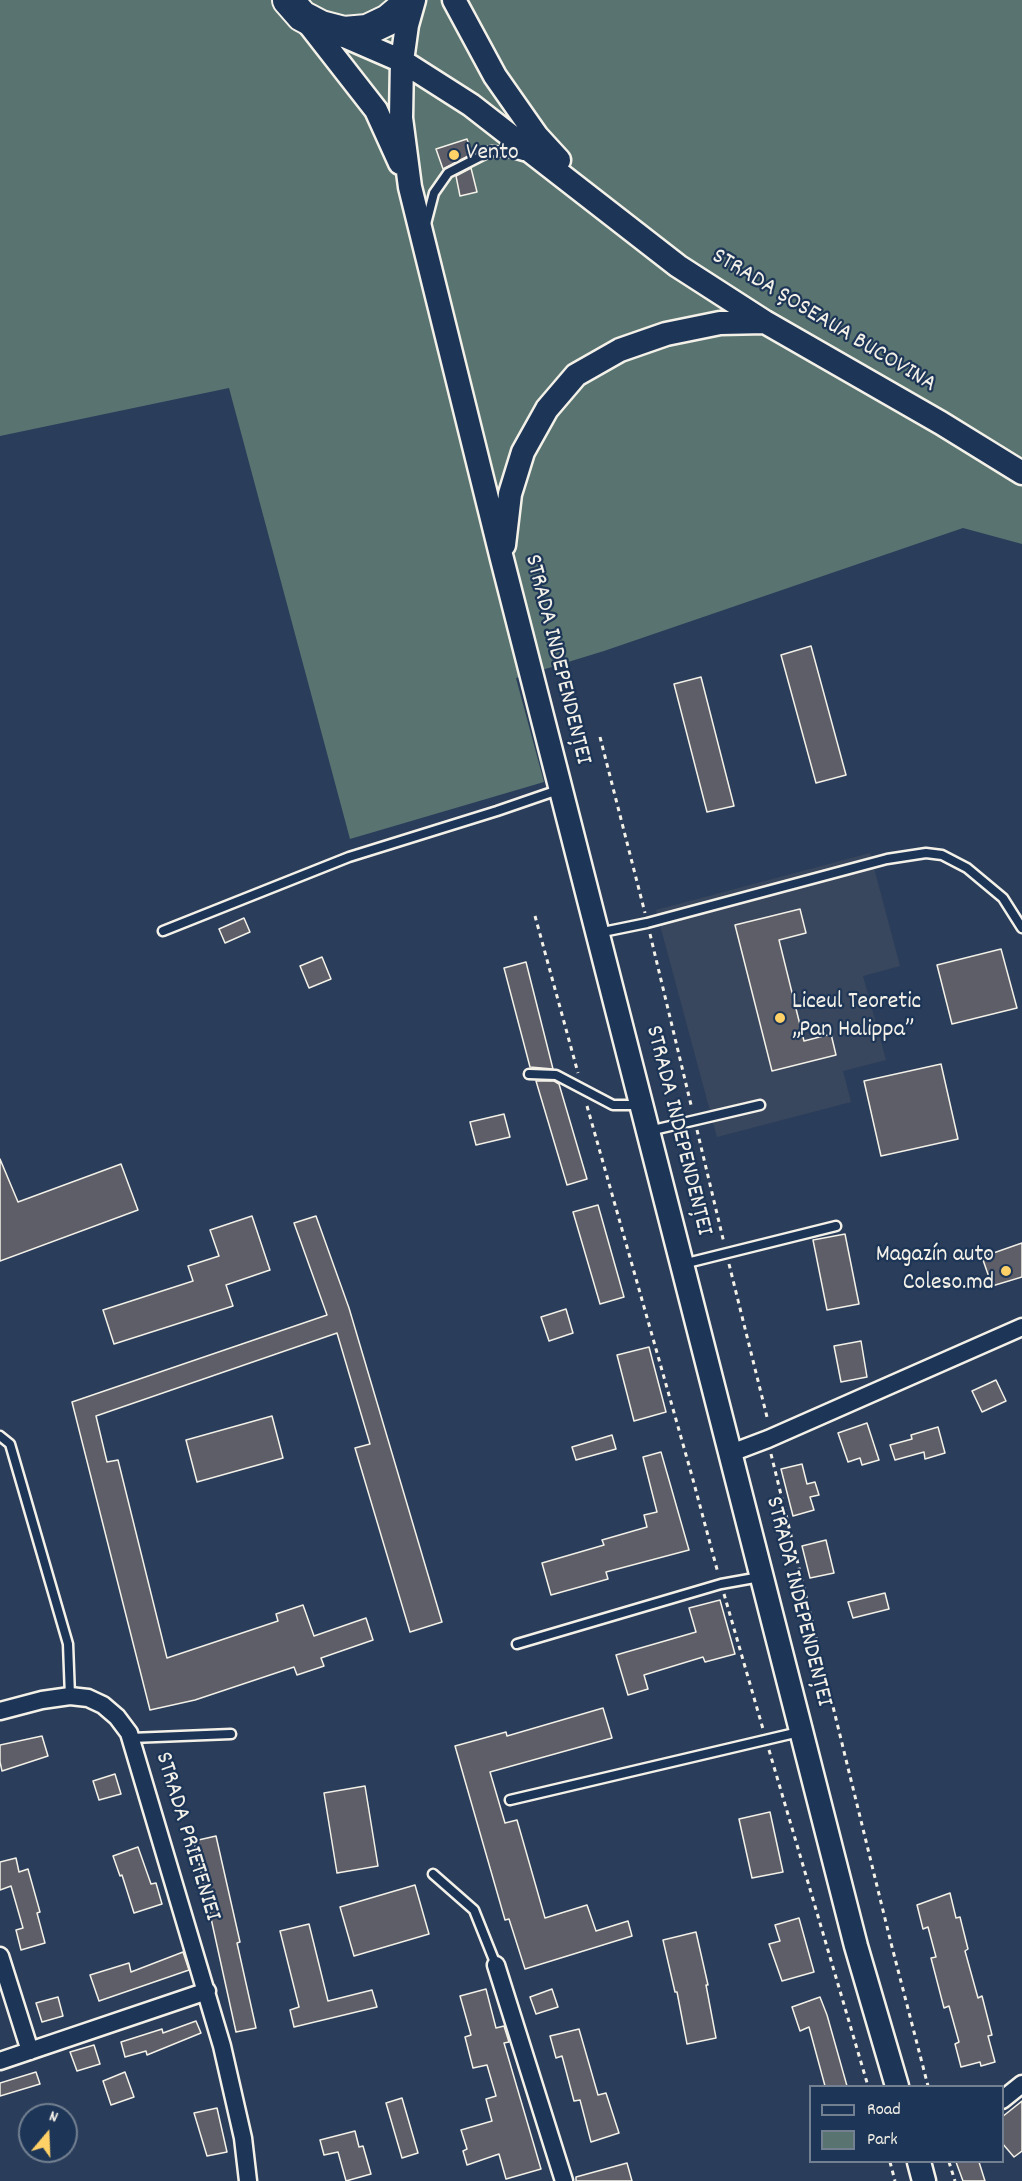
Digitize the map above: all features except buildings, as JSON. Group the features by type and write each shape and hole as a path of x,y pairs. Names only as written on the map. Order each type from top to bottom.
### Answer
{"highway":[{"path":"304,14 344,32 367,30 388,20 409,0"}],"main road":[{"name":"STRADA INDEPENDENȚEI","path":"414,0 407,25 402,61 401,118 410,187 502,559 803,1731 856,1946 897,2085"},
{"name":"STRADA ȘOSEAUA BUCOVINA","path":"454,0 495,75 537,136 602,207"},
{"name":"STRADA ȘOSEAUA BUCOVINA","path":"304,14 402,61 471,105 678,266 765,322 941,423 1022,473"},
{"name":"STRADA INDEPENDENȚEI","path":"304,14 376,110 410,187"},
{"path":"502,559 510,494 524,452 547,409 576,375 620,350 666,334 720,322 765,322"}],"street":[{"path":"731,1453 768,1439 1022,1327"},
{"path":"0,1711 42,1700 70,1696"},
{"name":"STRADA PRIETENIEI","path":"70,1696 88,1698 103,1705 117,1717 131,1738 222,2046 243,2138 248,2181"},
{"path":"0,1956 30,2051"},
{"path":"496,1965 564,2181"},
{"path":"0,2061 207,1991"},
{"path":"1004,2098 1022,2084"}],"lane":[{"path":"422,236 434,193 447,173 491,152 509,152 544,162"},
{"path":"163,930 349,857 561,789"},
{"path":"598,933 647,923 887,859 926,853 942,855 967,868 1003,898 1022,928"},
{"path":"529,1074 556,1075 613,1105 642,1105"},
{"path":"649,1131 760,1105"},
{"path":"683,1264 727,1255 836,1226"},
{"path":"0,1436 10,1444 68,1644 70,1696"},
{"path":"517,1644 720,1584 763,1577"},
{"path":"510,1800 803,1731"},
{"path":"131,1738 231,1734"},
{"path":"433,1874 474,1910 496,1965"}],"path":[{"path":"600,737 770,1428 768,1439 869,1855 928,2085"},
{"path":"535,916 692,1476 720,1584 868,2085"},
{"path":"890,2163 895,2181"},
{"path":"949,2163 956,2181"}],"shaded area":[{"name":"Liceul Teoretic „Pan Halippa”","path":"870,853 900,966 863,976 886,1060 843,1071 851,1102 717,1137 656,910"}],"green space":[{"path":"0,0 1022,0 1022,544 963,528 604,651 516,678 544,782 350,839 229,388 0,436"}],"place":[{"name":"Vento","path":"454,155"},
{"name":"Liceul Teoretic „Pan Halippa”","path":"780,1018"},
{"name":"Magazín auto Coleso.md","path":"1006,1271"}]}
